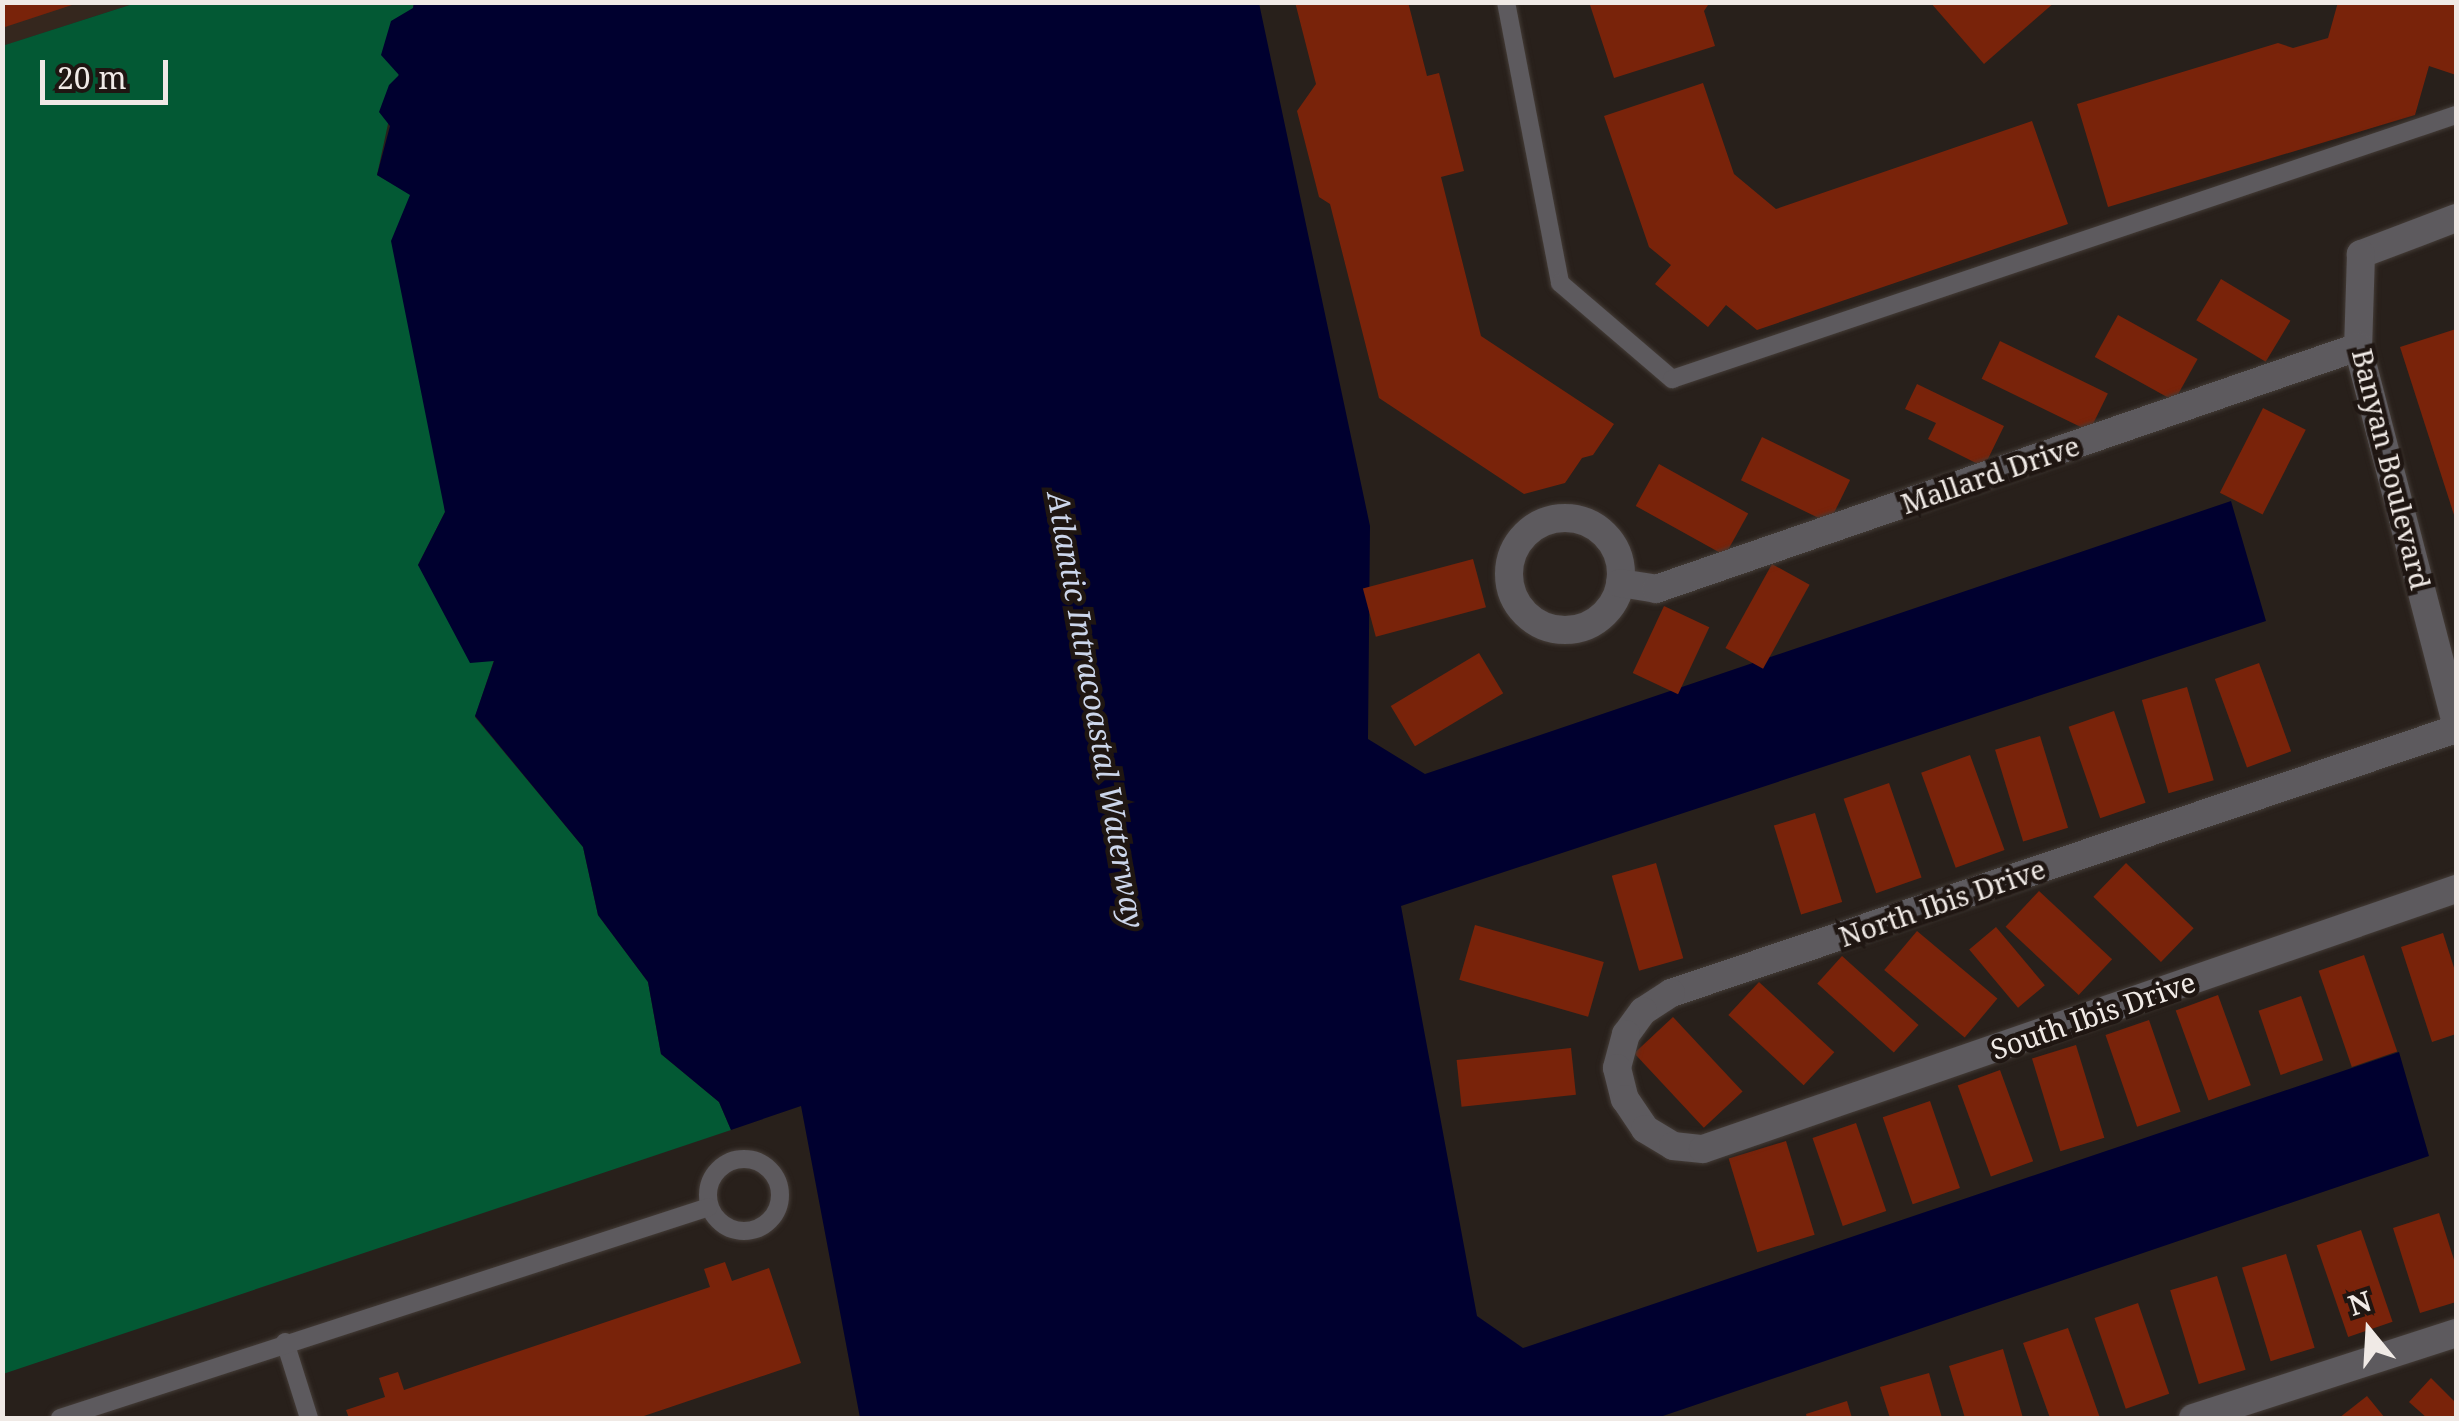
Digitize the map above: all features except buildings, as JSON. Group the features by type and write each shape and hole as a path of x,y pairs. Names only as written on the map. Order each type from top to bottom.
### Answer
{"street":[{"name":"Banyan Boulevard","path":"2456,218 2361,254 2358,347 2456,726"},
{"name":"Mallard Drive","path":"1620,583 1656,589 2358,347"},
{"path":"1564,518 1584,521 1613,545 1620,564 1620,583 1614,601 1601,616 1584,626 1546,627 1516,603 1509,565 1528,532 1564,518"},
{"name":"North Ibis Drive","path":"1730,1142 1703,1148 1672,1146 1644,1129 1626,1099 1617,1068 1626,1034 1643,1011 1671,993 2456,726"},
{"name":"South Ibis Drive","path":"1730,1142 2456,889"},
{"path":"2193,1418 2456,1332"}],"lane":[{"path":"1506,2 1560,283 1672,379 2456,116"},
{"path":"732,1160 760,1162 779,1182 776,1210 756,1229 728,1228 709,1206 711,1178 732,1160"},
{"path":"60,1418 709,1206"},
{"path":"285,1342 309,1418"}],"shaded area":[{"path":"3,2 136,3 3,46"}],"green space":[{"path":"136,3 414,3 377,175 410,194 445,512 418,565 494,660 475,717 583,847 598,915 648,982 661,1054 719,1102 731,1130 3,1374 2,46"}],"water":[{"name":"Atlantic Intracoastal Waterway","path":"414,3 1259,3 1370,526 1368,739 1425,774 2231,501 2266,621 1401,906 1477,1316 1523,1348 2399,1052 2429,1156 1657,1418 860,1418 801,1106 731,1130 719,1102 661,1054 648,982 598,915 583,847 475,716 494,661 470,663 418,565 445,512 391,241 410,195 377,175 390,126 379,112 389,85 399,75 381,55 391,21 413,8"}]}
